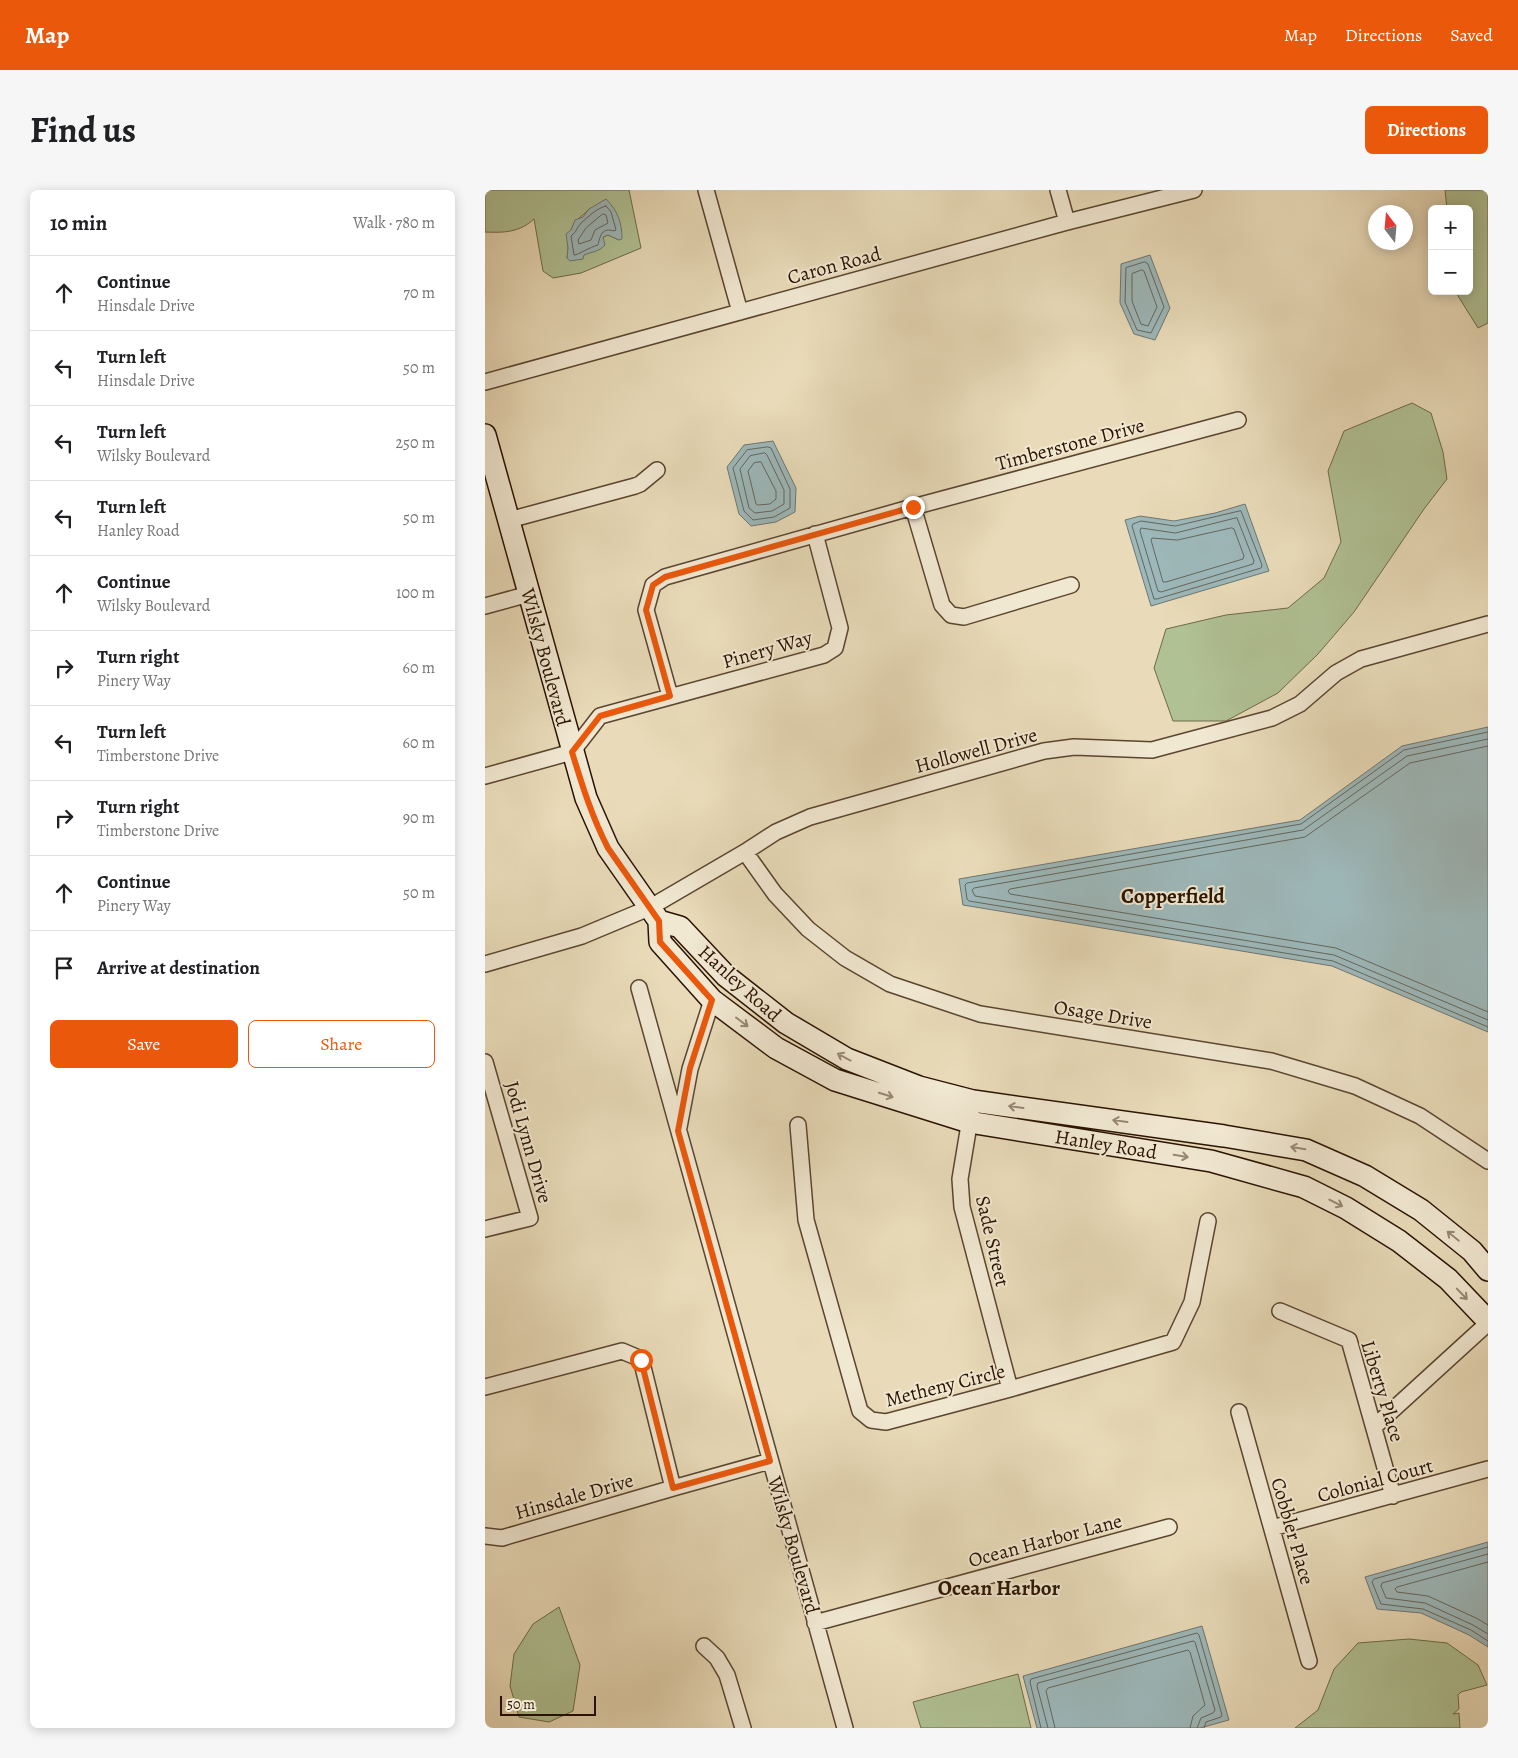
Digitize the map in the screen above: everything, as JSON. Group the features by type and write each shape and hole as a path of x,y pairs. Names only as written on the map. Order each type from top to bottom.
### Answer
{"main road":[{"name":"Wilsky Boulevard","path":"485,435 586,798 608,848 654,915"},
{"name":"Hanley Road","path":"654,915 660,942 712,1000 776,1048 835,1080 969,1122 1211,1161 1304,1186 1346,1208 1399,1241 1448,1280 1488,1322"},
{"name":"Hanley Road","path":"654,915 680,927 726,976 778,1017 847,1059 919,1086 973,1101 1224,1136 1306,1150 1365,1176 1421,1210 1472,1251 1488,1270"}],"street":[{"path":"706,190 740,312"},
{"path":"1058,190 1067,222"},
{"name":"Caron Road","path":"485,382 1067,222 1194,190"},
{"name":"Timberstone Drive","path":"913,507 1238,420"},
{"path":"509,520 635,486 657,470"},
{"path":"670,696 646,610 653,585 665,577 913,507 942,605 951,615 964,617 1071,586"},
{"name":"Pinery Way","path":"572,752 600,716 824,654 835,648 841,628 815,534"},
{"path":"485,606 529,594"},
{"name":"Hollowell Drive","path":"485,964 654,915 776,832 810,817 1044,751 1074,747 1152,750 1272,718 1300,704 1336,673 1361,659 1488,624"},
{"path":"485,776 572,752"},
{"name":"Osage Drive","path":"745,852 775,894 808,929 845,958 890,984 980,1014 1271,1061 1355,1086 1420,1116 1488,1161"},
{"name":"Wilsky Boulevard","path":"639,988 845,1728"},
{"name":"Wilsky Boulevard","path":"678,1131 690,1068 712,1000"},
{"name":"Jodi Lynn Drive","path":"485,1062 530,1218 485,1230"},
{"name":"Sade Street","path":"973,1101 960,1179 962,1207 1010,1389"},
{"name":"Metheny Circle","path":"798,1125 806,1220 860,1411 871,1420 886,1422 1010,1389 1173,1342 1192,1302 1209,1221"},
{"name":"Liberty Place","path":"1280,1311 1349,1340 1393,1496"},
{"path":"1374,1427 1488,1322"},
{"path":"485,1387 622,1351 641,1360 673,1488"},
{"name":"Cobbler Place","path":"1239,1412 1309,1661"},
{"name":"Hinsdale Drive","path":"485,1536 502,1538 770,1461"},
{"name":"Colonial Court","path":"1271,1528 1488,1470"},
{"name":"Ocean Harbor Lane","path":"815,1623 1169,1527"},
{"path":"704,1646 717,1658 727,1675 743,1728"}],"green space":[{"path":"485,190 629,190 641,248 581,273 553,278 543,271 534,219 523,227 512,231 485,232","holes":["589,209 619,240 608,235 603,237 603,242 591,251 567,258 569,238 574,223"]},
{"path":"1445,190 1488,190 1488,323 1478,328 1457,295 1473,295 1473,205 1447,205"},
{"path":"1412,403 1431,413 1443,452 1447,479 1424,509 1354,612 1318,654 1278,693 1226,721 1173,721 1154,668 1166,629 1226,615 1288,608 1324,578 1341,542 1328,471 1344,431"},
{"path":"559,1607 580,1665 573,1711 549,1722 519,1717 510,1686 514,1654 533,1624"},
{"path":"1409,1639 1447,1643 1478,1665 1487,1685 1461,1692 1458,1695 1459,1709 1453,1714 1459,1713 1460,1728 1295,1728 1318,1710 1334,1669 1358,1643"},
{"path":"1018,1674 1031,1728 921,1728 913,1702"}],"water":[{"path":"606,199 614,208 619,218 622,239 619,240 608,235 603,237 605,245 603,247 584,255 583,259 570,261 567,258 566,234 571,230 575,220 583,217 589,209"},
{"path":"1150,255 1170,308 1155,340 1134,334 1120,303 1121,264"},
{"path":"773,441 796,488 795,512 776,522 751,526 739,514 727,467 744,445"},
{"path":"1245,504 1269,571 1151,606 1125,520 1140,516 1174,521 1215,513"},
{"path":"1488,727 1488,1032 1332,966 963,905 959,879 1300,820 1402,746"},
{"path":"1488,1542 1488,1647 1469,1635 1421,1613 1377,1609 1365,1577"},
{"path":"1202,1626 1229,1720 1200,1728 1037,1728 1023,1676"}],"district":[{"name":"Copperfield","path":"1173,896"},
{"name":"Ocean Harbor","path":"999,1588"}],"route":[{"path":"641,1360 673,1488 770,1461 678,1131 690,1068 712,1000 660,942 659,921 601,835 586,798 572,752 600,716 670,696 646,610 653,585 665,577 913,507"}]}
